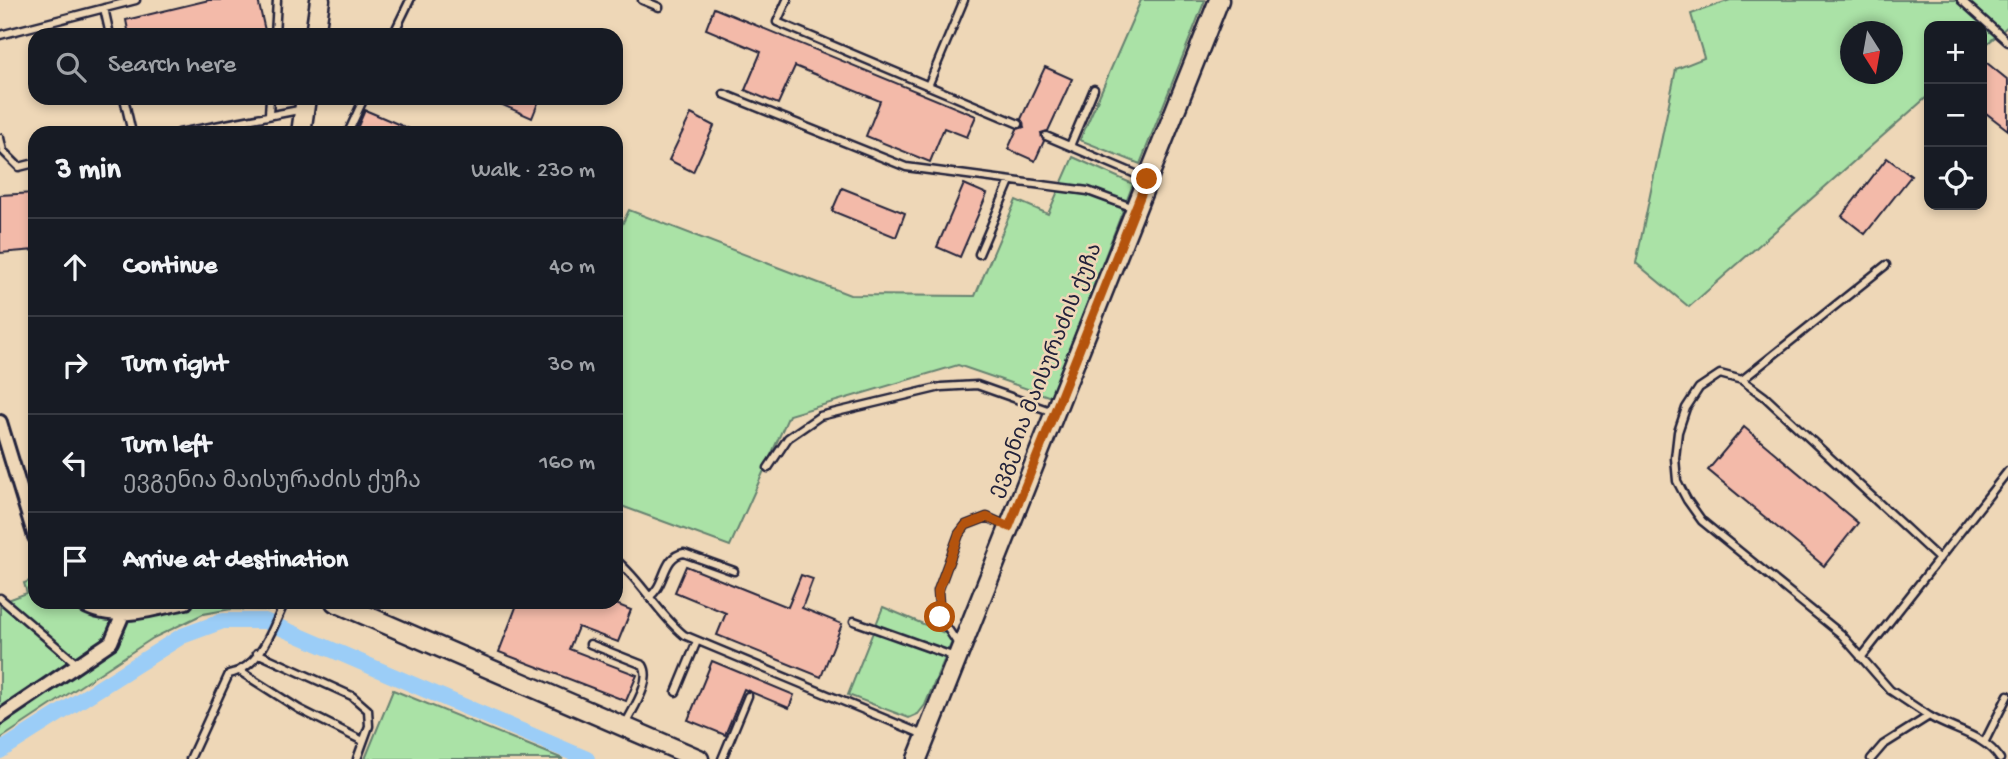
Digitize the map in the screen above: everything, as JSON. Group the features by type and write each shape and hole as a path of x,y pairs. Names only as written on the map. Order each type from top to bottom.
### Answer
{"street":[{"path":"316,28 320,0"},
{"name":"ევგენია მაისურაძის ქუჩა","path":"917,759 1219,0"},
{"path":"302,126 305,105"},
{"path":"0,422 28,514"},
{"path":"88,609 92,612 123,614 149,609"},
{"path":"351,609 699,759"},
{"path":"0,717 111,642 123,614"}],"lane":[{"path":"0,35 136,0"},
{"path":"275,28 277,0"},
{"path":"396,28 410,0"},
{"path":"642,0 659,7"},
{"path":"787,0 777,22 1019,124"},
{"path":"928,86 964,0"},
{"path":"1961,0 2008,42"},
{"path":"104,8 108,28"},
{"path":"1070,146 1094,89"},
{"path":"724,94 906,167 1088,191 1136,208"},
{"path":"126,105 130,126"},
{"path":"269,114 270,105"},
{"path":"212,126 298,105"},
{"path":"351,126 361,105"},
{"path":"1046,136 1147,179"},
{"path":"0,138 3,152 19,167 28,165"},
{"path":"979,254 1010,181"},
{"path":"1742,380 1886,265"},
{"path":"1939,559 1765,397 1742,380 1720,374 1699,388 1686,408 1675,458 1677,481 1702,521 1841,634 1890,690 1946,727 1985,741 2000,759"},
{"path":"768,468 788,438 820,416 941,387 977,385 1055,413"},
{"path":"1861,657 2008,471"},
{"path":"959,653 940,617 938,604 938,591 959,534 966,525 987,517 1009,527"},
{"path":"649,597 658,589 671,558 676,554 684,553 734,572"},
{"path":"623,566 632,573 665,620 684,635 926,736"},
{"path":"0,598 77,664"},
{"path":"190,759 229,674 241,672 273,634 282,609"},
{"path":"854,621 959,653"},
{"path":"676,692 697,641"},
{"path":"590,644 643,665 646,671 646,680 625,727"},
{"path":"257,653 352,696 368,710 369,726 357,759"},
{"path":"241,672 299,709 363,741"},
{"path":"1985,741 2008,695"},
{"path":"722,759 748,696"},
{"path":"1871,759 1883,745 1928,716"}],"green space":[{"path":"1141,0 1205,0 1140,164 1080,140"},
{"path":"1730,0 2008,0 2008,26 1987,44 1987,21 1924,21 1924,99 1689,307 1636,263 1676,69 1704,58 1691,14"},
{"path":"1073,157 1133,184 1051,397 958,365 789,415 730,546 623,507 623,222 629,210 850,295 975,296 1016,200 1048,214"},
{"path":"28,582 28,609 231,609 203,614 153,638 0,739 0,603 27,593 24,583"},
{"path":"883,607 954,637 925,705 918,714 909,718 848,695"},
{"path":"393,690 563,759 365,759"}],"building":[{"path":"209,0 258,0 264,28 128,28 126,20"},
{"path":"714,8 976,116 967,137 944,128 930,162 866,136 880,101 795,66 778,104 745,90 761,52 706,29"},
{"path":"1987,63 2008,80 2008,130 1987,114"},
{"path":"1045,67 1072,79 1048,131 1041,133 1044,141 1035,161 1008,149 1017,129 1024,127 1021,119"},
{"path":"503,105 537,105 532,118"},
{"path":"365,110 403,126 358,126"},
{"path":"691,114 714,126 693,172 669,160"},
{"path":"1887,158 1911,176 1865,234 1842,216"},
{"path":"964,184 987,194 960,257 937,247"},
{"path":"842,188 905,213 896,237 832,211"},
{"path":"28,193 28,251 0,253 0,195"},
{"path":"1744,427 1858,523 1824,566 1708,470"},
{"path":"686,566 788,607 801,575 813,579 802,608 842,624 821,677 717,635 726,613 675,592"},
{"path":"623,607 631,610 618,642 578,627 569,649 637,675 626,701 499,652 515,609 623,609"},
{"path":"712,661 794,695 789,708 744,689 725,735 688,720"}],"waterway":[{"path":"0,751 182,636 223,621 265,621 587,759"}],"route":[{"path":"940,617 938,591 959,534 966,525 987,517 1009,527 1147,179"}]}
